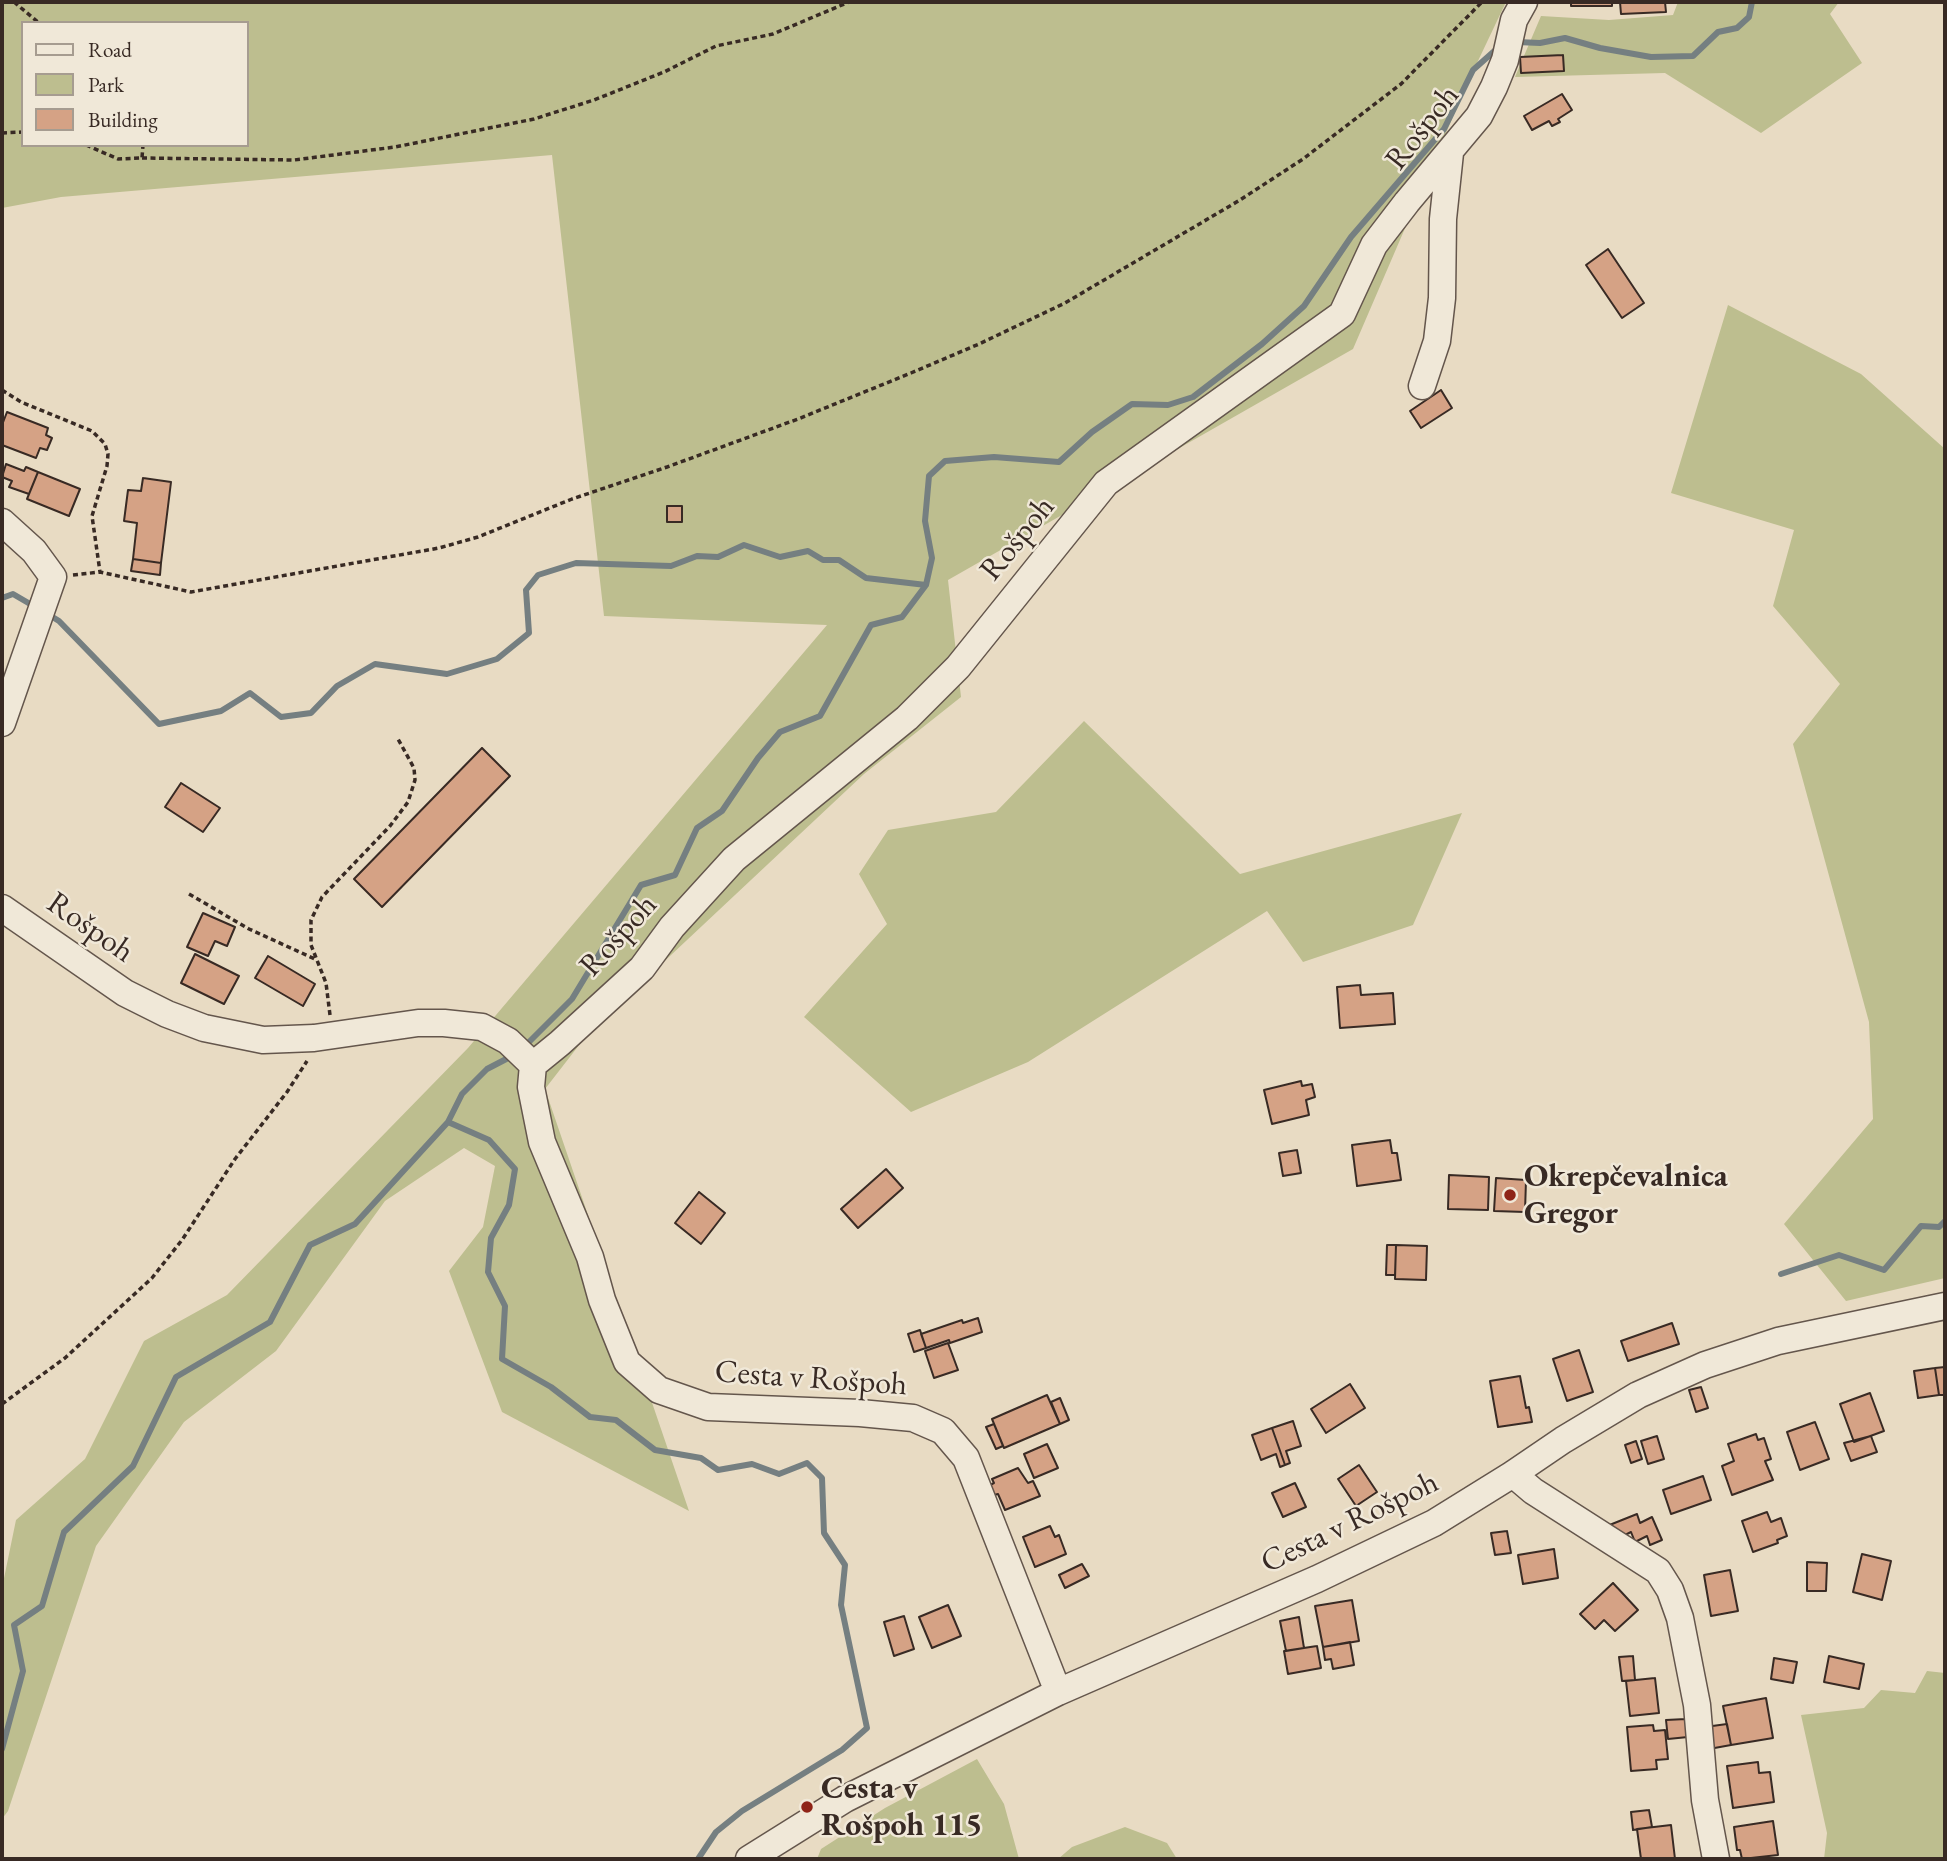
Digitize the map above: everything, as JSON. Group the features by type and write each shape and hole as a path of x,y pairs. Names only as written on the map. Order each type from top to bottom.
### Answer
{"street":[{"name":"Rošpoh","path":"2,908 125,993 167,1014 235,1036 264,1040 323,1037 418,1023 444,1023 482,1027 521,1054 561,1043 642,968 672,927 734,859 907,718 958,667 1106,483 1342,314 1374,245 1479,116 1505,60 1519,11"},
{"path":"1422,386 1437,341 1442,298 1443,219 1450,153"},
{"path":"2,522 33,551 52,584 2,723"},
{"name":"Cesta v Rošpoh","path":"521,1054 542,1142 590,1257 602,1300 626,1362 659,1390 708,1407 860,1413 913,1418 943,1431 966,1458 1058,1692"},
{"name":"Cesta v Rošpoh","path":"749,1859 845,1798 1058,1692 1317,1579 1434,1523 1638,1395 1705,1365 1778,1341 1945,1306"},
{"path":"1513,1474 1532,1491 1658,1571 1670,1590 1681,1618 1697,1705 1705,1800 1716,1859"}],"path":[{"path":"14,2 37,21"},
{"path":"91,147 118,159 294,160 395,147 534,119 594,100 664,72 716,46 772,34 849,2"},
{"path":"52,584 100,572 191,592 439,548 478,537 572,499 798,419 979,344 1065,303 1240,200 1303,159 1401,84 1482,2"},
{"path":"2,133 21,132"},
{"path":"142,158 144,147"},
{"path":"2,390 21,402 92,431 105,444 107,466 92,516 100,572"},
{"path":"2,1404 65,1359 168,1260 235,1159 299,1075 323,1037 326,984 310,946 309,930 315,908 334,883 390,826 408,802 415,779 414,768 398,739"},
{"path":"188,894 249,929 315,959"}],"green space":[{"path":"2,2 1506,2 1468,82 1353,349 948,580 961,697 864,774 590,1031 545,1089 689,1511 502,1412 449,1271 483,1227 495,1166 464,1148 385,1201 276,1351 184,1422 96,1546 8,1811 2,1819 2,1588 16,1520 85,1459 144,1341 227,1295 468,1048 827,625 604,616 552,155 61,197 2,208"},
{"path":"1678,2 1839,2 1830,14 1862,63 1761,133 1665,73 1515,77 1541,16 1609,20 1673,15"},
{"path":"1728,305 1861,374 1945,449 1945,1278 1846,1301 1784,1224 1873,1119 1869,1022 1793,744 1840,684 1773,606 1794,530 1671,493"},
{"path":"1084,721 1240,874 1462,813 1413,925 1303,962 1267,911 1028,1062 911,1112 804,1017 887,924 859,874 888,830 996,812"},
{"path":"1927,1671 1945,1673 1945,1859 1824,1859 1827,1833 1801,1715 1864,1708 1881,1690 1915,1693"},
{"path":"977,1759 1004,1804 1019,1859 817,1859 821,1849 885,1808"},
{"path":"1125,1827 1167,1843 1177,1859 1058,1859 1072,1847"}],"building":[{"path":"1571,2 1612,2 1612,6 1571,6"},
{"path":"1620,2 1665,2 1666,12 1621,14"},
{"path":"1563,55 1564,71 1521,73 1520,57"},
{"path":"1562,94 1572,110 1552,126 1549,121 1532,130 1524,116"},
{"path":"1608,249 1644,303 1622,318 1586,265"},
{"path":"1441,390 1452,408 1421,428 1410,411"},
{"path":"7,412 48,428 46,435 52,438 47,450 40,448 36,458 2,445 2,425"},
{"path":"6,464 24,471 26,467 38,472 29,494 9,487 12,481 2,477"},
{"path":"38,472 80,489 69,516 27,499"},
{"path":"143,478 171,482 161,563 133,559 137,523 124,521 128,490 141,491"},
{"path":"667,506 682,506 682,522 667,522"},
{"path":"133,559 161,563 160,575 131,571"},
{"path":"482,748 510,776 382,907 354,879"},
{"path":"181,783 220,808 203,832 165,807"},
{"path":"203,913 235,927 227,946 215,941 208,956 187,947"},
{"path":"195,954 239,976 224,1004 181,983"},
{"path":"268,956 315,984 303,1006 255,978"},
{"path":"1360,985 1361,995 1393,993 1395,1024 1340,1028 1337,987"},
{"path":"1301,1081 1302,1086 1312,1084 1315,1097 1306,1100 1309,1115 1272,1124 1264,1090"},
{"path":"1390,1140 1392,1153 1397,1153 1401,1180 1357,1186 1352,1145"},
{"path":"1297,1150 1301,1173 1283,1176 1279,1153"},
{"path":"886,1169 903,1188 858,1228 841,1209"},
{"path":"1449,1175 1489,1177 1488,1210 1448,1209"},
{"name":"Okrepčevalnica Gregor","path":"1496,1178 1526,1180 1525,1212 1494,1211"},
{"path":"699,1192 725,1213 701,1244 675,1223"},
{"path":"1387,1245 1396,1245 1395,1275 1386,1275"},
{"path":"1396,1245 1427,1246 1426,1280 1395,1279"},
{"path":"978,1318 982,1332 926,1348 921,1334 962,1320 963,1323"},
{"path":"1672,1323 1679,1344 1628,1361 1621,1341"},
{"path":"920,1330 926,1348 914,1352 908,1334"},
{"path":"948,1343 958,1370 934,1378 925,1351"},
{"path":"1579,1350 1593,1392 1567,1401 1553,1359"},
{"path":"1945,1367 1945,1395 1939,1395 1935,1368"},
{"path":"1935,1368 1939,1395 1918,1398 1914,1371"},
{"path":"1520,1376 1526,1408 1529,1407 1532,1422 1498,1427 1490,1381"},
{"path":"1350,1384 1365,1408 1326,1433 1311,1409"},
{"path":"1701,1387 1708,1408 1696,1412 1689,1390"},
{"path":"1870,1393 1884,1431 1854,1442 1840,1404"},
{"path":"1047,1395 1060,1424 1004,1448 992,1419"},
{"path":"1060,1398 1069,1420 1060,1424 1051,1402"},
{"path":"1293,1421 1301,1446 1286,1451 1290,1463 1285,1465 1272,1428"},
{"path":"1815,1422 1829,1459 1800,1470 1787,1432"},
{"path":"994,1424 1003,1446 996,1449 986,1427"},
{"path":"1272,1428 1285,1465 1280,1467 1276,1454 1261,1460 1252,1435"},
{"path":"1756,1434 1758,1440 1764,1438 1771,1459 1765,1461 1773,1480 1732,1495 1722,1466 1734,1461 1728,1444"},
{"path":"1657,1436 1664,1459 1648,1464 1641,1441"},
{"path":"1871,1436 1877,1452 1851,1461 1844,1443"},
{"path":"1636,1441 1642,1459 1631,1463 1625,1445"},
{"path":"1047,1444 1058,1468 1034,1478 1024,1454"},
{"path":"1359,1465 1377,1492 1356,1506 1338,1479"},
{"path":"1018,1468 1028,1483 1033,1481 1040,1496 1005,1510 998,1494 994,1495 990,1485 994,1483 992,1479"},
{"path":"1703,1476 1711,1500 1671,1514 1663,1490"},
{"path":"1295,1483 1306,1507 1283,1517 1272,1493"},
{"path":"1767,1512 1771,1522 1781,1518 1787,1536 1777,1540 1778,1543 1753,1552 1742,1521"},
{"path":"1637,1514 1640,1523 1652,1517 1662,1540 1650,1545 1647,1536 1635,1542 1631,1532 1623,1536 1607,1526"},
{"path":"1050,1526 1055,1537 1059,1535 1066,1554 1035,1567 1023,1537"},
{"path":"1507,1531 1511,1553 1495,1555 1491,1533"},
{"path":"1554,1549 1558,1578 1523,1584 1518,1555"},
{"path":"1862,1554 1891,1561 1882,1600 1853,1592"},
{"path":"1807,1562 1827,1563 1826,1591 1807,1591"},
{"path":"1082,1564 1089,1576 1065,1588 1059,1575"},
{"path":"1730,1570 1738,1611 1711,1616 1704,1575"},
{"path":"1613,1583 1638,1610 1615,1631 1604,1620 1595,1629 1580,1614"},
{"path":"1352,1600 1359,1641 1323,1647 1315,1606"},
{"path":"948,1605 961,1636 932,1648 919,1617"},
{"path":"904,1616 914,1649 894,1656 884,1622"},
{"path":"1299,1617 1304,1648 1286,1651 1280,1621"},
{"path":"1350,1642 1354,1665 1333,1669 1331,1659 1325,1660 1323,1647"},
{"path":"1317,1646 1321,1668 1288,1674 1284,1651"},
{"path":"1633,1656 1635,1680 1622,1681 1619,1657"},
{"path":"1829,1656 1864,1664 1859,1689 1824,1682"},
{"path":"1774,1658 1797,1662 1793,1683 1771,1679"},
{"path":"1655,1678 1659,1713 1630,1716 1626,1681"},
{"path":"1766,1698 1773,1738 1731,1745 1723,1706"},
{"path":"1686,1719 1688,1737 1668,1739 1666,1720"},
{"path":"1727,1724 1731,1745 1709,1749 1705,1727"},
{"path":"1653,1725 1654,1731 1665,1730 1668,1759 1656,1760 1657,1769 1631,1771 1627,1727"},
{"path":"1758,1762 1759,1773 1770,1772 1774,1802 1733,1808 1727,1766"},
{"path":"1649,1810 1652,1827 1633,1830 1631,1812"},
{"path":"1773,1821 1778,1855 1742,1859 1740,1850 1737,1850 1734,1827"},
{"path":"1671,1825 1675,1859 1641,1859 1637,1829"}],"waterway":[{"path":"1517,42 1540,43 1565,38 1600,48 1651,57 1693,56 1718,32 1737,28 1749,17 1752,2"},
{"path":"524,1047 572,999 641,885 675,875 697,828 722,811 758,758 780,732 820,716 871,625 902,617 926,585 932,558 925,521 929,476 945,461 994,457 1059,462 1092,432 1132,404 1168,405 1193,397 1262,344 1304,306 1351,237 1444,129 1473,70 1500,46"},
{"path":"46,613 59,621 159,724 221,711 250,693 281,717 311,713 337,686 375,664 447,674 497,659 529,633 526,590 538,575 576,563 671,566 697,556 718,557 744,545 780,557 808,551 823,560 839,560 866,578 926,585"},
{"path":"2,598 13,594 37,608"},
{"path":"2,1749 23,1671 14,1625 42,1606 64,1532 133,1466 176,1377 270,1322 310,1245 355,1224 448,1122 462,1094 487,1069 512,1056"},
{"path":"448,1122 489,1140 515,1169 509,1205 491,1238 488,1272 505,1306 502,1359 551,1387 590,1417 616,1420 655,1450 701,1458 718,1470 752,1464 779,1474 807,1463 822,1478 824,1533 845,1565 841,1605 867,1728 842,1750 742,1811 716,1832 698,1859"},
{"path":"1781,1274 1839,1255 1884,1270 1921,1226 1939,1227 1945,1221"}],"place":[{"name":"Okrepčevalnica Gregor","path":"1510,1195"},
{"name":"Cesta v Rošpoh 115","path":"807,1807"}]}
